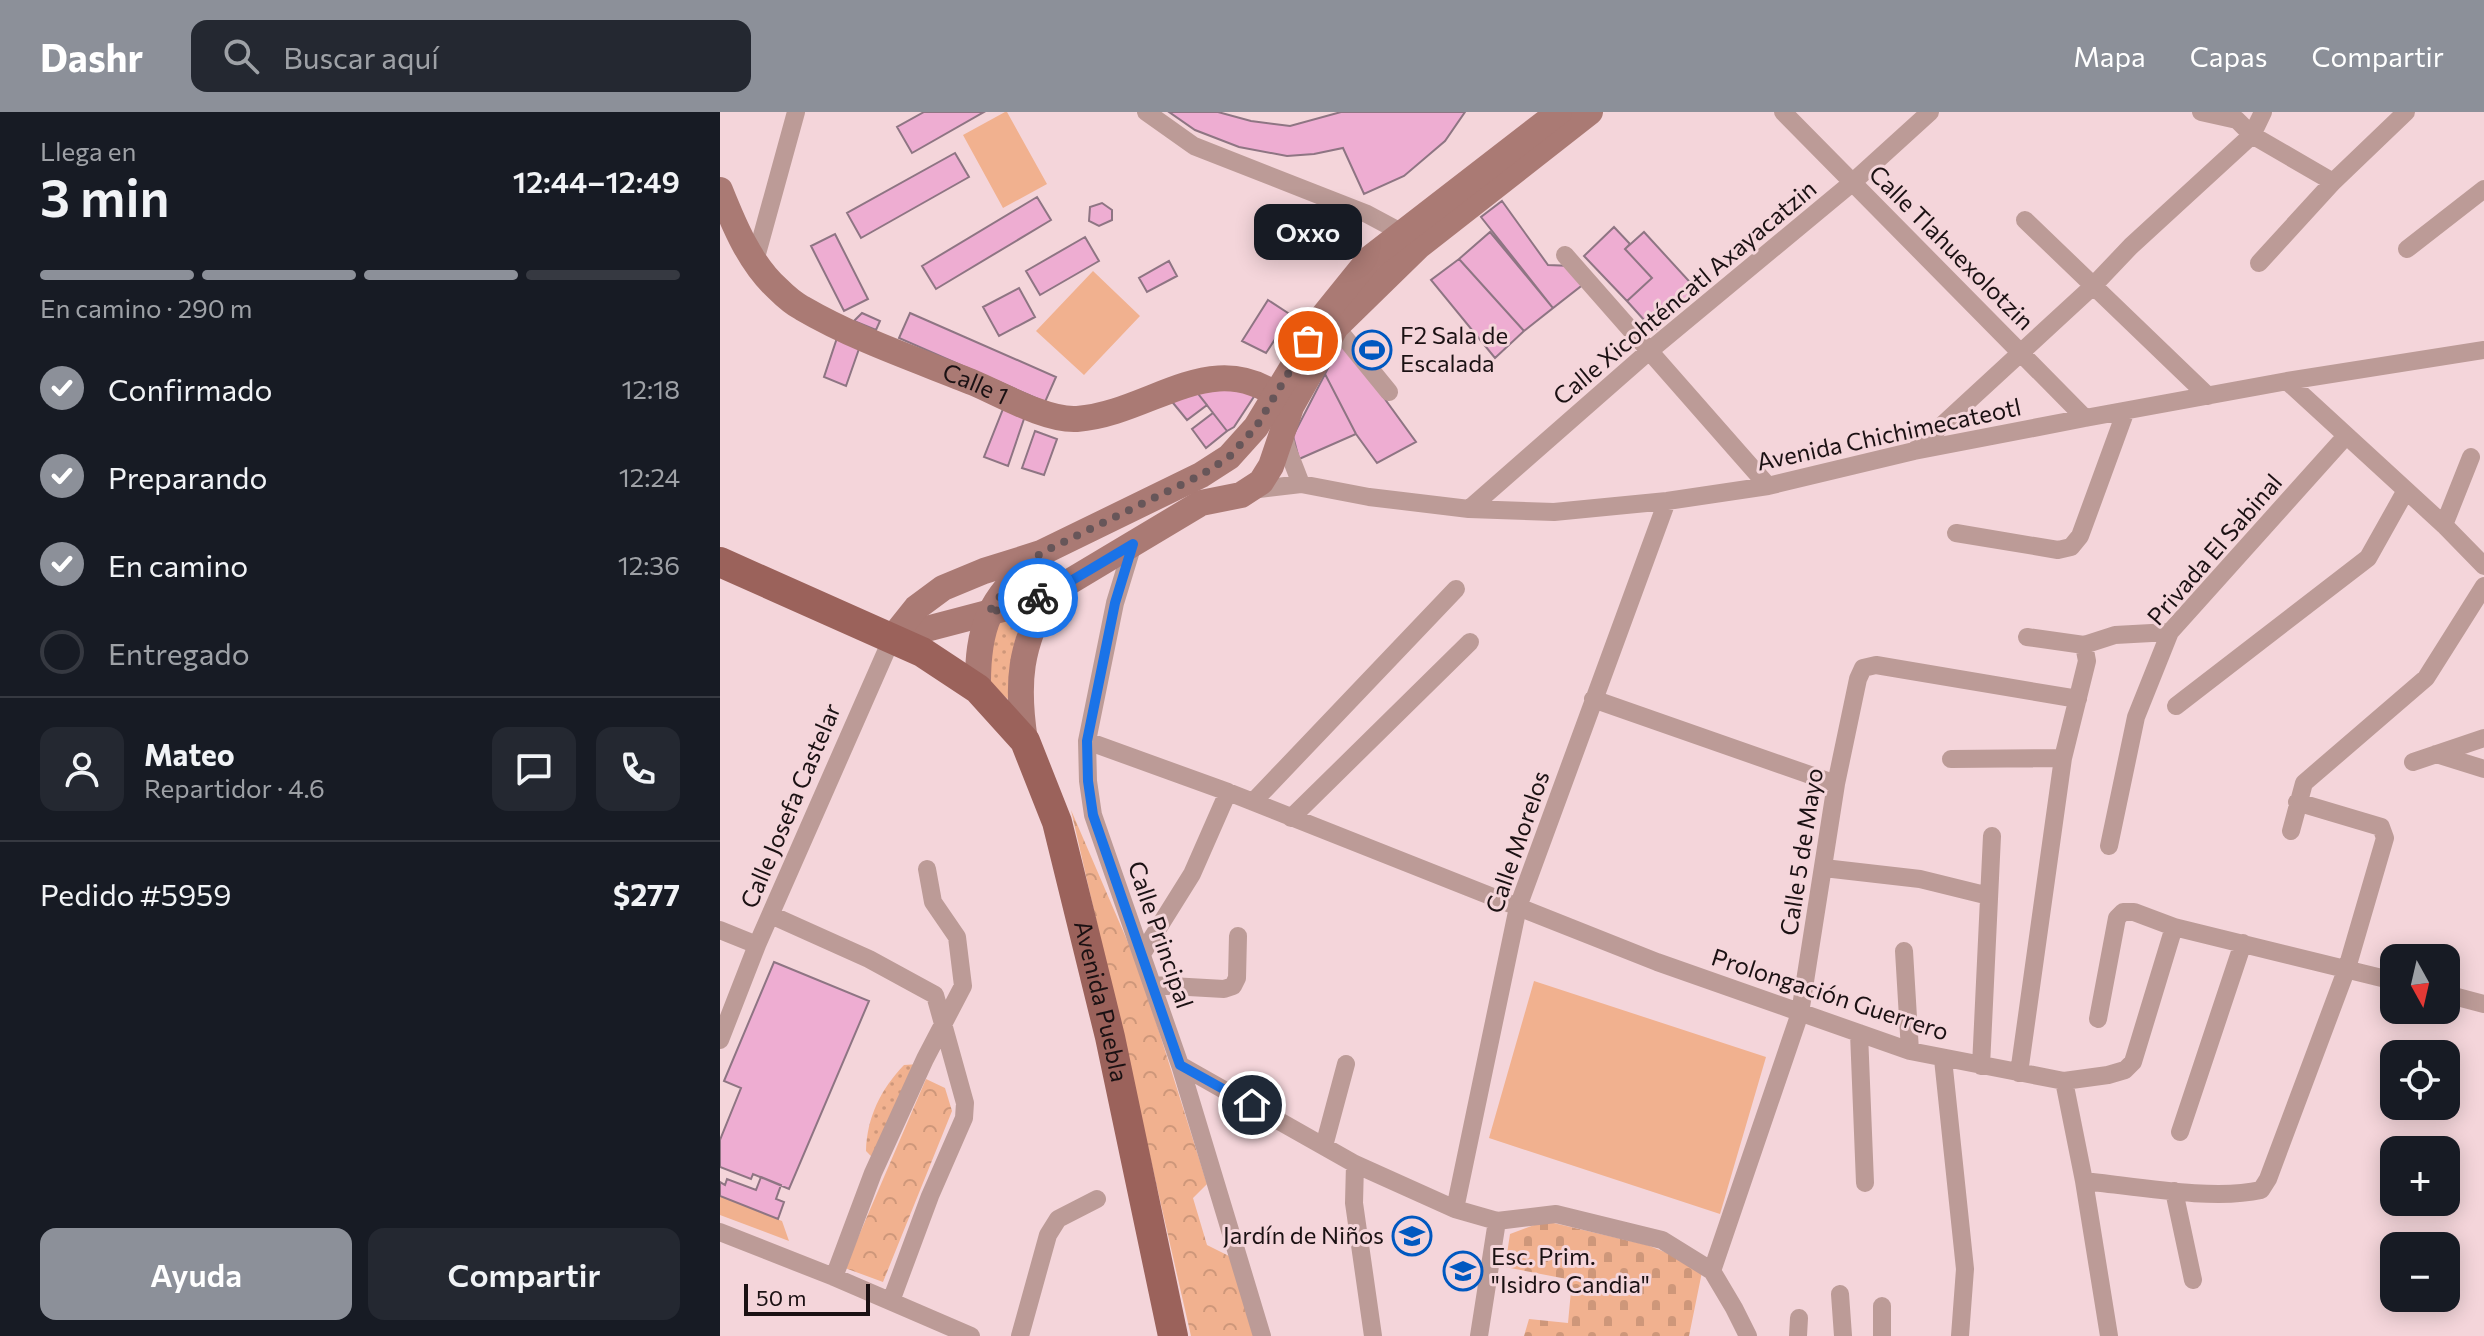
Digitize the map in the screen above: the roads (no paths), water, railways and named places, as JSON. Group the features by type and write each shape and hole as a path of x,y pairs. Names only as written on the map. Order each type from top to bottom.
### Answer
{"main road":[{"path":"892,638 916,608 943,588 1041,553 1214,468 1283,409 1336,327 1412,239 1559,112"},
{"path":"892,638 1049,594 1201,503 1240,494 1261,482 1271,466 1283,409 1345,286 1370,258 1412,239 1590,112"},
{"name":"Calle 1","path":"720,190 736,231 755,261 778,290 799,306 1056,416 1074,419 1096,416 1211,380 1249,380 1283,409"},
{"path":"1214,468 1222,488 1240,494"},
{"path":"978,689 978,664 988,613 1012,580 1041,553"},
{"name":"Avenida Puebla","path":"720,562 922,652 978,689 1025,741 1057,822 1103,1006 1141,1173 1173,1336"},
{"path":"1025,741 1020,682 1024,653 1032,625 1049,594"}],"street":[{"path":"755,261 796,112"},
{"path":"1146,112 1194,146 1367,214 1412,239"},
{"name":"Calle Tlahuexolotzin","path":"1783,112 2085,418"},
{"name":"Calle Xicohténcatl Axayacatzin","path":"1469,509 1648,352 1853,182 1930,112"},
{"path":"2201,112 2237,120 2252,135 2333,182"},
{"path":"1914,451 2252,135 2263,112"},
{"path":"2259,263 2333,182 2406,112"},
{"path":"2407,249 2484,189"},
{"path":"2025,220 2208,396"},
{"path":"1565,255 1768,486"},
{"path":"1336,327 1389,392"},
{"name":"Avenida Chichimecateotl","path":"1240,494 1301,484 1369,497 1469,509 1554,512 1667,501 1768,486 1914,451 2085,418 2287,381 2484,350"},
{"path":"2287,381 2444,525 2484,566"},
{"path":"1283,409 1287,448 1301,484"},
{"path":"1956,533 2058,550 2071,547 2080,536 2125,413"},
{"name":"Privada El Sabinal","path":"2109,846 2136,717 2170,632 2345,437"},
{"path":"2444,525 2471,457"},
{"path":"2176,706 2368,558 2405,492"},
{"name":"Calle Morelos","path":"1455,1209 1518,907 1667,501"},
{"name":"Calle Principal","path":"1133,544 1115,603 1087,741 1093,815 1180,1065 1262,1336"},
{"path":"2291,831 2304,783 2426,678 2484,586"},
{"path":"1253,802 1456,589"},
{"path":"2027,637 2084,645 2115,635 2170,632"},
{"name":"Calle Josefa Castelar","path":"720,1040 757,945 892,638"},
{"path":"1291,818 1470,642"},
{"path":"2019,1073 2063,758 2087,661 2084,645"},
{"name":"Calle 5 de Mayo","path":"1712,1271 1800,1013 1836,784 1863,668 1876,665 2078,699"},
{"path":"1593,699 1836,784"},
{"path":"2413,762 2484,738"},
{"name":"Prolongación Guerrero","path":"1087,741 1228,792 1657,962 1800,1013 1910,1051 2064,1081 2108,1075 2125,1070 2133,1062 2174,927"},
{"path":"2436,754 2484,769"},
{"path":"1951,759 2063,758"},
{"path":"1142,954 1192,874 1228,792"},
{"path":"2084,1181 2174,1191 2248,1193 2261,1190 2268,1179 2347,968 2385,838 2381,827 2297,802"},
{"path":"1981,1066 1992,836"},
{"path":"1824,868 1920,879 1989,896"},
{"path":"834,1277 873,1173 963,986 957,937 933,902 927,869"},
{"path":"2098,1019 2117,918 2123,912 2134,912 2174,927 2380,977"},
{"path":"771,915 869,959 935,995 965,1103 964,1118 930,1196 891,1301"},
{"path":"720,930 757,945"},
{"path":"1153,985 1224,989 1233,986 1237,978 1238,936"},
{"path":"2180,1132 2243,943"},
{"path":"1904,951 1910,1051"},
{"path":"2460,998 2484,1004"},
{"path":"1859,1033 1865,1183"},
{"path":"1943,1059 1965,1269 1960,1336"},
{"path":"1324,1146 1346,1064"},
{"path":"1180,1065 1355,1164 1455,1209 1497,1221 1556,1214 1662,1240 1712,1271 1748,1336"},
{"path":"2064,1081 2109,1336"},
{"path":"1355,1164 1354,1203 1373,1336"},
{"path":"2174,1191 2193,1280"},
{"path":"1020,1336 1048,1235 1058,1219 1097,1199"},
{"path":"1479,1336 1497,1221"},
{"path":"720,1232 971,1336"},
{"path":"1840,1294 1843,1336"},
{"path":"1882,1306 1882,1336"}],"place":[{"name":"Oxxo","path":"1308,341"},
{"name":"F2 Sala de Escalada","path":"1372,350"},
{"name":"Jardín de Niños","path":"1412,1236"},
{"name":"Esc. Prim. \"Isidro Candia\"","path":"1463,1271"}]}
